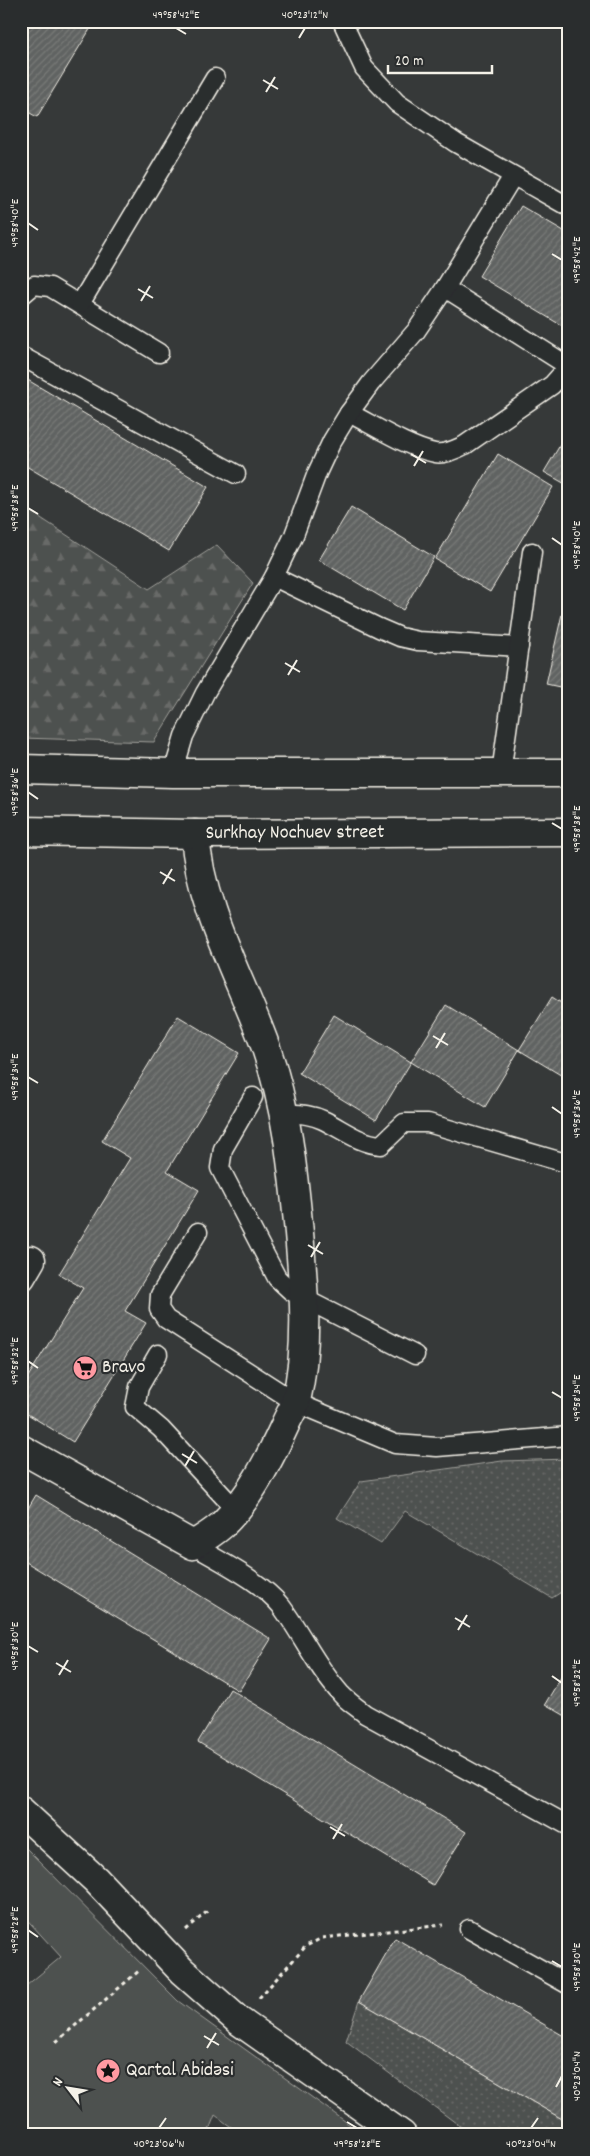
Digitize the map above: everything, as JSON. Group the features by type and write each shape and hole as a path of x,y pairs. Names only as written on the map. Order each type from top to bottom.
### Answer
{"street":[{"path":"21,769 173,773 569,773"},
{"name":"Surkhay Nochuev street","path":"21,831 194,834 569,832"},
{"path":"21,1448 194,1545 220,1527 236,1510 272,1453 296,1402 303,1354 305,1299 293,1166 284,1113 266,1049 208,903 197,863 194,834"},
{"path":"21,1811 96,1880 182,1971 239,2020 378,2124 402,2135"}],"lane":[{"path":"342,21 364,68 397,103 456,143 569,207"},
{"path":"80,304 215,78"},
{"path":"173,773 184,736 204,693 274,577 294,535 328,449 349,412 371,383 416,331 445,288 512,176"},
{"path":"21,296 34,285 50,287 159,353"},
{"path":"349,412 414,445 436,453 453,450 465,445 552,385 569,366 445,288"},
{"path":"21,356 236,474"},
{"path":"501,773 532,552"},
{"path":"274,577 400,637 418,641 519,647"},
{"path":"253,1097 223,1148 220,1168 277,1278 291,1291 305,1299 415,1355"},
{"path":"284,1113 308,1114 322,1119 369,1145 381,1145 404,1123 428,1123 569,1164"},
{"path":"198,1232 160,1294 160,1309 166,1319 296,1402 395,1444 437,1447 569,1436"},
{"path":"158,1354 139,1387 135,1407 161,1429 236,1510"},
{"path":"194,1545 253,1582 280,1605 338,1690 365,1714 569,1826"},
{"path":"469,1929 569,1984"}],"path":[{"path":"56,2042 210,1909"},
{"path":"239,2020 306,1946 322,1938 451,1924 469,1929"}],"green space":[{"path":"21,505 149,589 217,545 253,583 154,742 21,738"},
{"path":"569,1459 569,1587 552,1598 405,1511 381,1544 337,1518 361,1481 502,1461"},
{"path":"21,1843 178,2001 360,2132 360,2135 242,2135 215,2115 207,2135 21,2135 21,1990 61,1957 21,1913"},
{"path":"359,2001 569,2123 569,2135 472,2135 346,2041"}],"building":[{"path":"21,21 95,21 37,117 21,108"},
{"path":"521,206 569,234 569,330 479,276"},
{"path":"21,376 208,487 169,551 21,463"},
{"path":"569,430 569,486 544,472"},
{"path":"498,454 553,487 490,592 435,559"},
{"path":"351,507 434,557 403,610 319,560"},
{"path":"562,614 569,615 569,689 546,684"},
{"path":"552,997 569,1008 569,1080 519,1050"},
{"path":"446,1005 519,1050 485,1107 411,1062"},
{"path":"334,1015 411,1062 376,1120 299,1073"},
{"path":"178,1016 239,1053 167,1171 199,1190 125,1311 146,1323 73,1442 21,1410 21,1388 83,1288 59,1274 130,1158 102,1141"},
{"path":"36,1495 271,1639 239,1691 21,1559 21,1520"},
{"path":"569,1664 569,1718 545,1704"},
{"path":"230,1689 466,1832 433,1885 198,1742"},
{"path":"395,1938 569,2039 569,2123 359,2001"}],"place":[{"name":"Bravo","path":"85,1368"},
{"name":"Qartal Abidəsi","path":"108,2071"}]}
